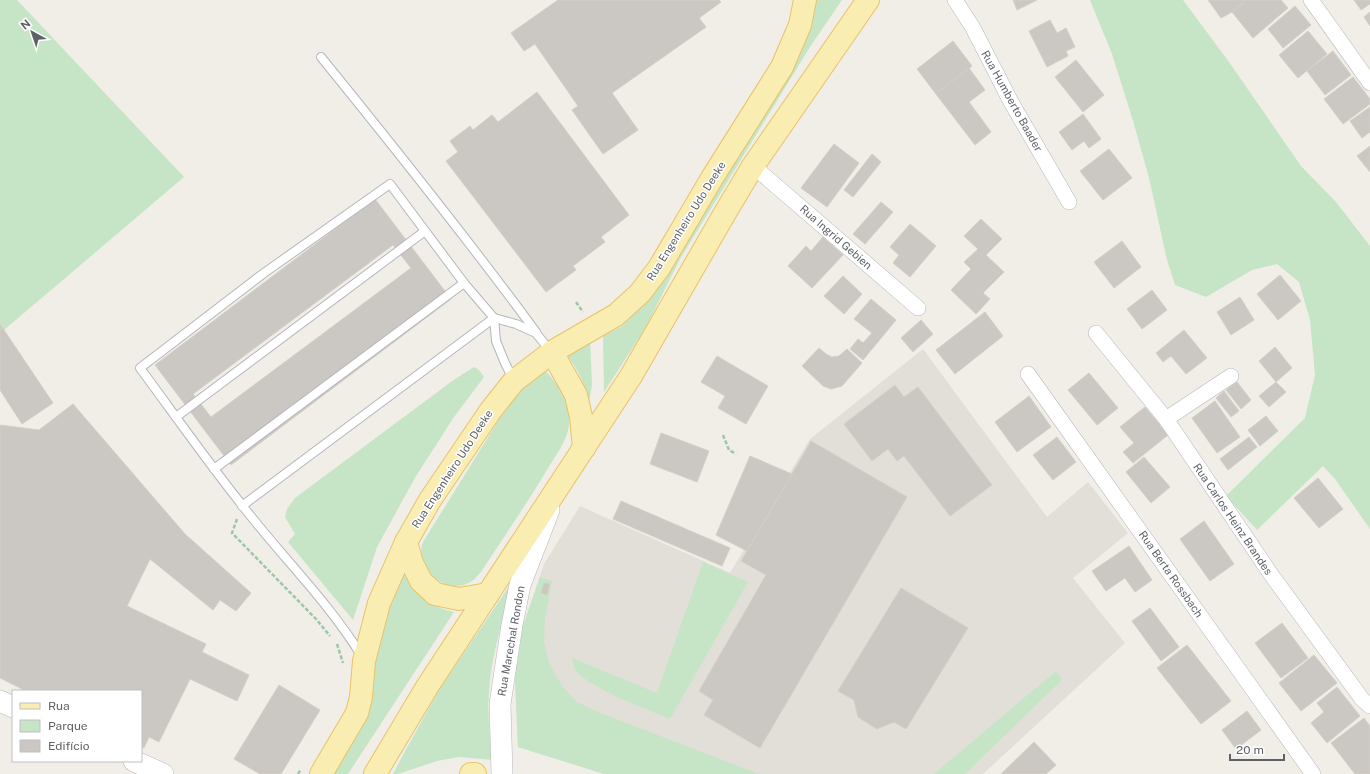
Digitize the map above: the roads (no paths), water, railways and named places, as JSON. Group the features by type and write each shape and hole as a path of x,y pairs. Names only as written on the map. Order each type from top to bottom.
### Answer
{"main road":[{"name":"Rua Engenheiro Udo Deeke","path":"312,771 357,713 361,698 364,661 379,603 406,542 430,500 490,410 514,381 552,352 616,315 640,293 659,268 712,178 782,67 800,25 805,0"},
{"path":"376,774 427,687 631,376 753,166 868,0"},
{"path":"552,352 576,395 581,417 584,448"},
{"name":"Rua Marechal Rondon","path":"502,774 500,704 512,625 520,585 557,490"},
{"path":"406,542 412,563 421,581 435,594 459,599 488,594"},
{"path":"0,701 12,707"},
{"path":"136,762 163,774"}],"street":[{"name":"Rua Humberto Baader","path":"954,0 973,28 1011,102 1069,202"},
{"path":"1311,0 1370,83"},
{"name":"Rua Ingrid Gebien","path":"753,166 918,308"},
{"name":"Rua Carlos Heinz Brandes","path":"1096,332 1166,419 1270,574 1362,700 1370,706"},
{"name":"Rua Berta Rossbach","path":"1028,374 1313,774"},
{"path":"1166,419 1231,376"}],"lane":[{"path":"321,57 434,197 536,333 552,352"},
{"path":"364,661 347,633 305,579 242,506 140,368 264,273 390,184 464,283 494,318 516,324 536,333"},
{"path":"176,417 425,231"},
{"path":"214,469 464,283"},
{"path":"494,318 496,341 514,381"},
{"path":"242,506 494,318"}]}
